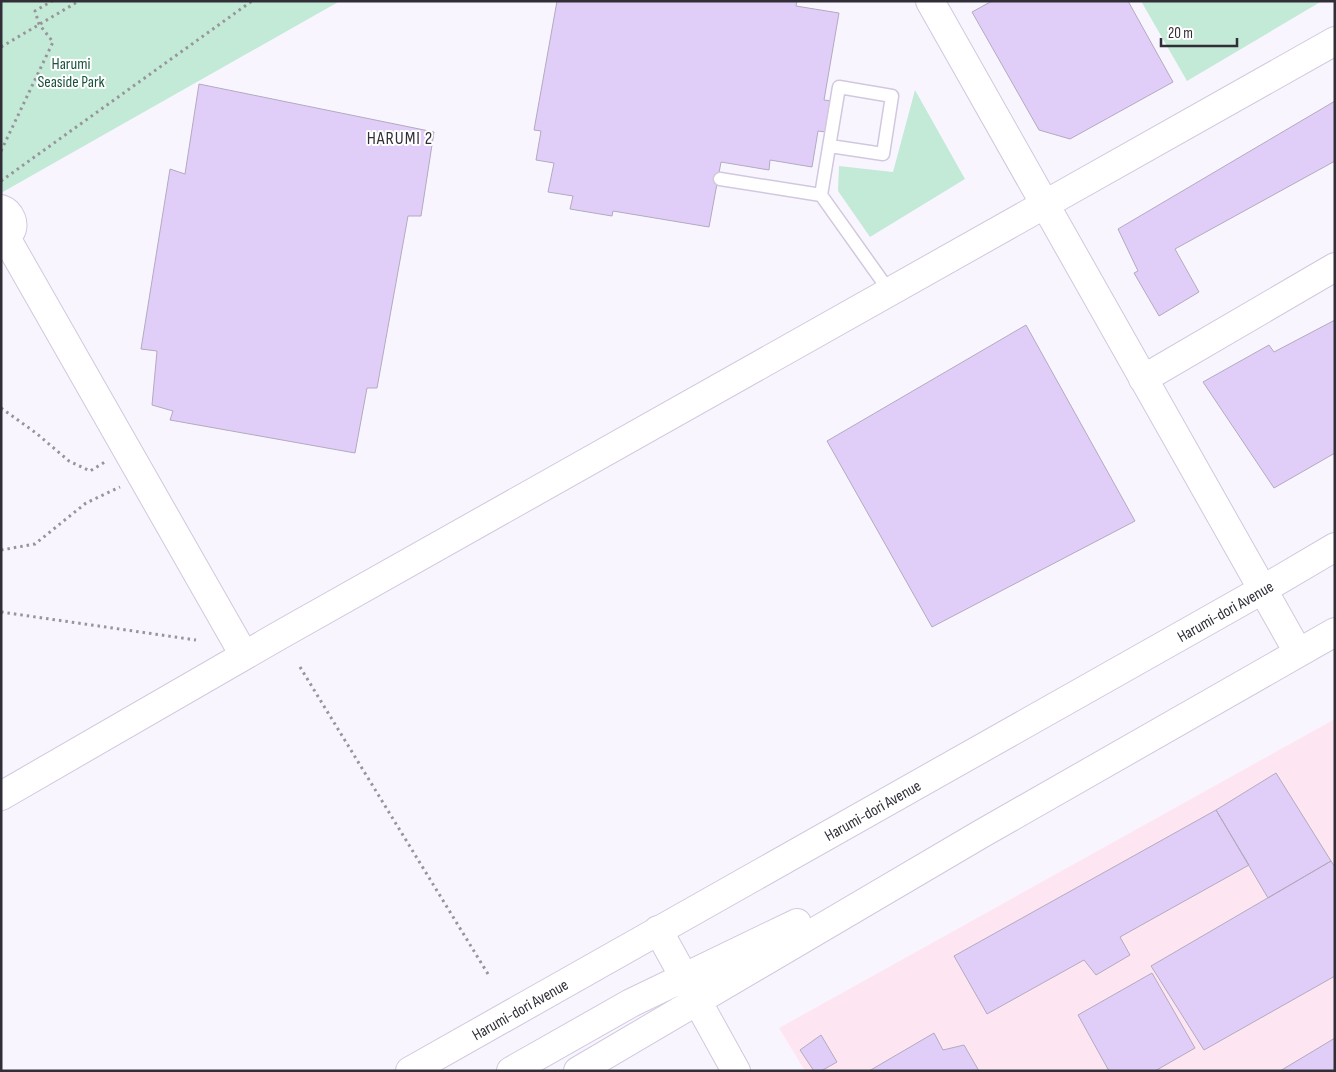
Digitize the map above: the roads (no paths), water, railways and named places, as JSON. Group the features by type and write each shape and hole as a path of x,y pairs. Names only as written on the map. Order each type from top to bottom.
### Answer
{"street":[{"path":"930,1 1298,652"},
{"path":"1,796 244,655 1046,206 1335,41"},
{"path":"1,208 12,218 12,229 9,234 3,237 244,655"},
{"path":"1143,378 1335,267"},
{"name":"Harumi-dori Avenue","path":"410,1071 1335,547"},
{"path":"578,1071 690,990 981,834 1335,632"},
{"path":"658,930 736,1071"},
{"path":"512,1071 631,1003 690,990"}],"lane":[{"path":"821,195 839,87 892,96 883,154 830,146"},
{"path":"720,179 821,195 890,292"}],"district":[{"name":"HARUMI 2","path":"400,138"}],"park label":[{"name":"Harumi Seaside Park","path":"71,72"}]}
